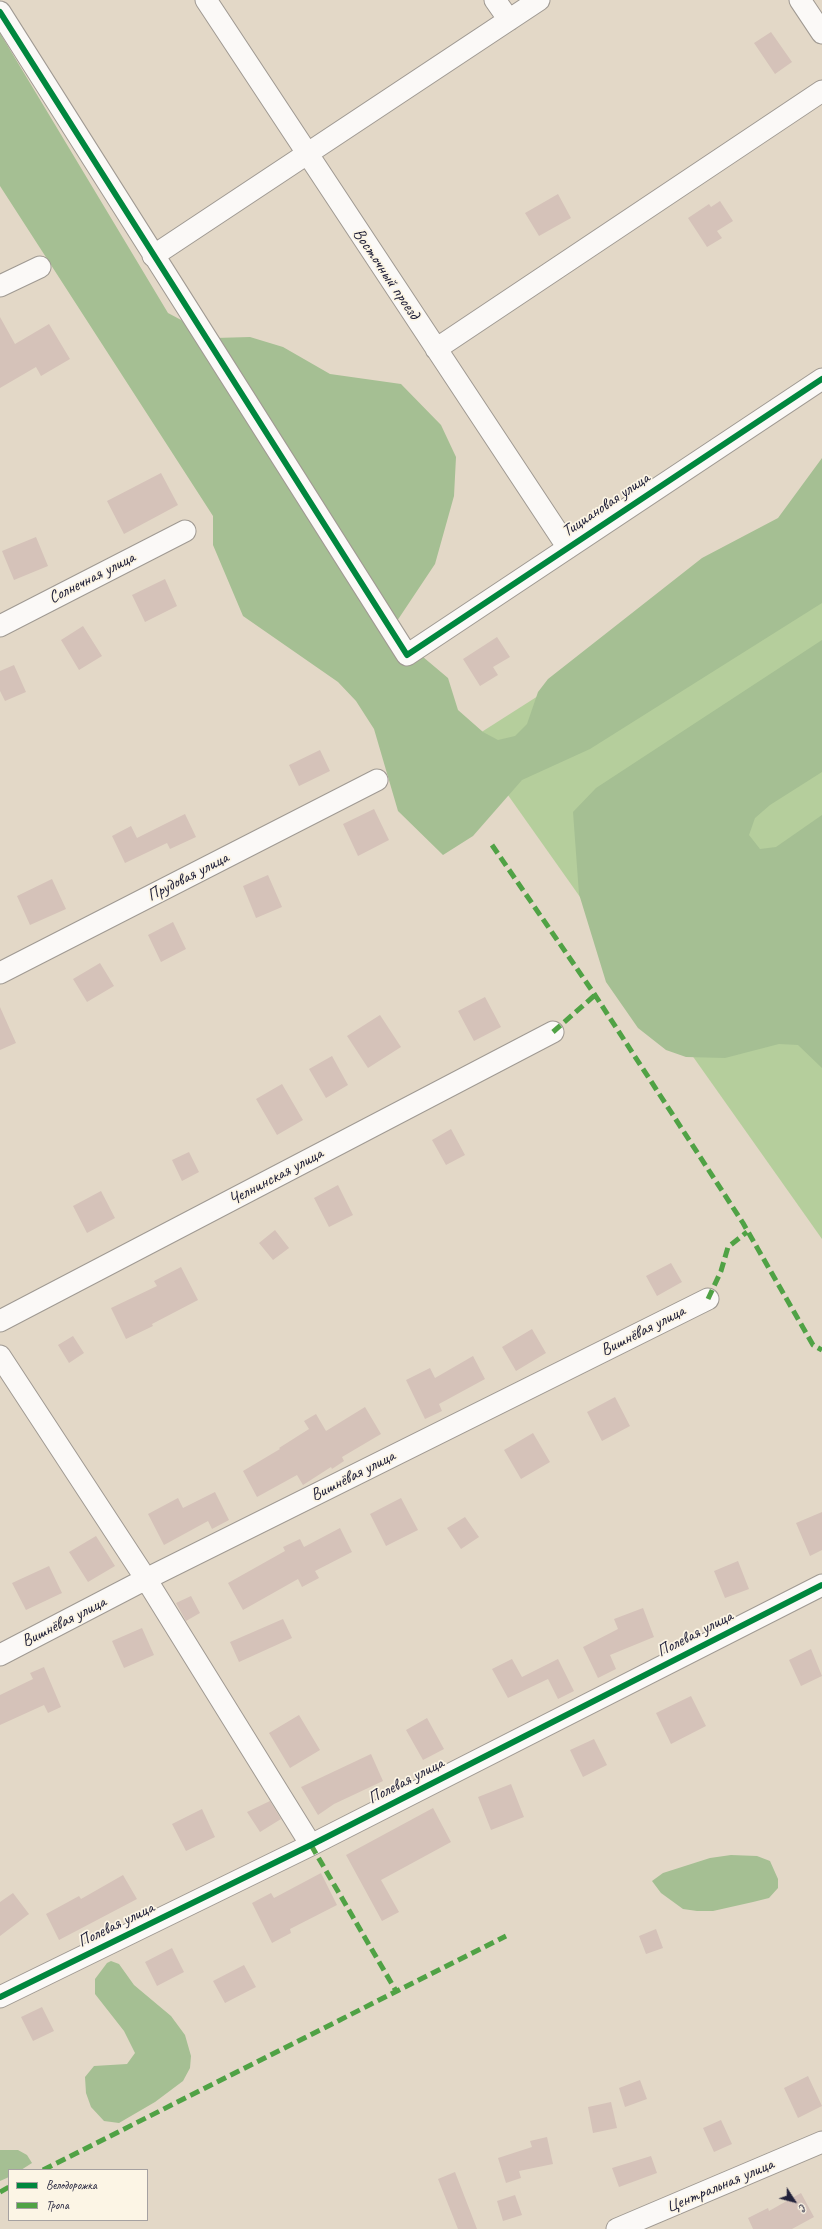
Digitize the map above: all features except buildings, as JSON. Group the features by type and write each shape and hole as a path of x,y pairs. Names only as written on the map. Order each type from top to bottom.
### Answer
{"street":[{"name":"Восточный проезд","path":"206,0 568,548"},
{"path":"496,0 509,20"},
{"path":"0,12 153,256 539,0"},
{"path":"800,0 822,33"},
{"path":"436,349 822,91"},
{"name":"Тициановая улица","path":"153,256 407,655 822,379"},
{"path":"0,286 40,266"},
{"name":"Солнечная улица","path":"0,626 185,531"},
{"name":"Прудовая улица","path":"0,973 377,780"},
{"name":"Челнинская улица","path":"0,1321 553,1032"},
{"name":"Вишнёвая улица","path":"0,1655 146,1579 708,1299"},
{"path":"0,1356 146,1579 310,1845"},
{"name":"Полевая улица","path":"0,1997 310,1845 822,1585"},
{"name":"Центральная улица","path":"618,2229 822,2142"}],"green space":[{"path":"0,33 168,313 215,338 250,337 283,347 330,374 401,384 441,425 456,457 454,496 435,564 395,624 404,641 448,678 458,710 483,732 498,740 515,736 527,724 538,692 548,679 702,558 778,518 822,458 822,603 590,749 522,780 473,836 443,855 398,811 374,729 356,701 338,682 243,616 213,545 213,516 0,186"},
{"path":"822,515 822,1239 469,740"},
{"path":"822,640 822,772 770,805 755,818 749,835 760,849 776,847 822,815 822,1068 798,1045 779,1044 725,1058 686,1057 666,1050 638,1028 606,982 579,894 573,812 596,788"},
{"path":"731,1855 757,1856 770,1861 778,1879 778,1888 769,1898 713,1911 697,1911 683,1909 661,1893 652,1881 663,1873 710,1858"},
{"path":"111,1961 119,1964 134,1985 171,2016 185,2035 191,2056 190,2068 183,2081 155,2102 119,2123 104,2121 91,2107 86,2093 85,2077 94,2066 127,2064 135,2053 124,2031 95,1994 95,1979 107,1963"},
{"path":"0,2150 18,2150 27,2155 32,2163 23,2169 8,2169 8,2177 0,2181"}],"marked path":[{"path":"492,845 595,995 743,1223 813,1345 822,1350"},
{"path":"553,1032 595,995"},
{"path":"708,1299 721,1271 728,1247 747,1232"},
{"path":"311,1845 396,1991"},
{"path":"45,2169 506,1936"},
{"path":"0,2192 8,2188"}],"cycle path":[{"path":"0,12 407,655 822,379"},
{"path":"0,1997 311,1845 822,1585"}]}
